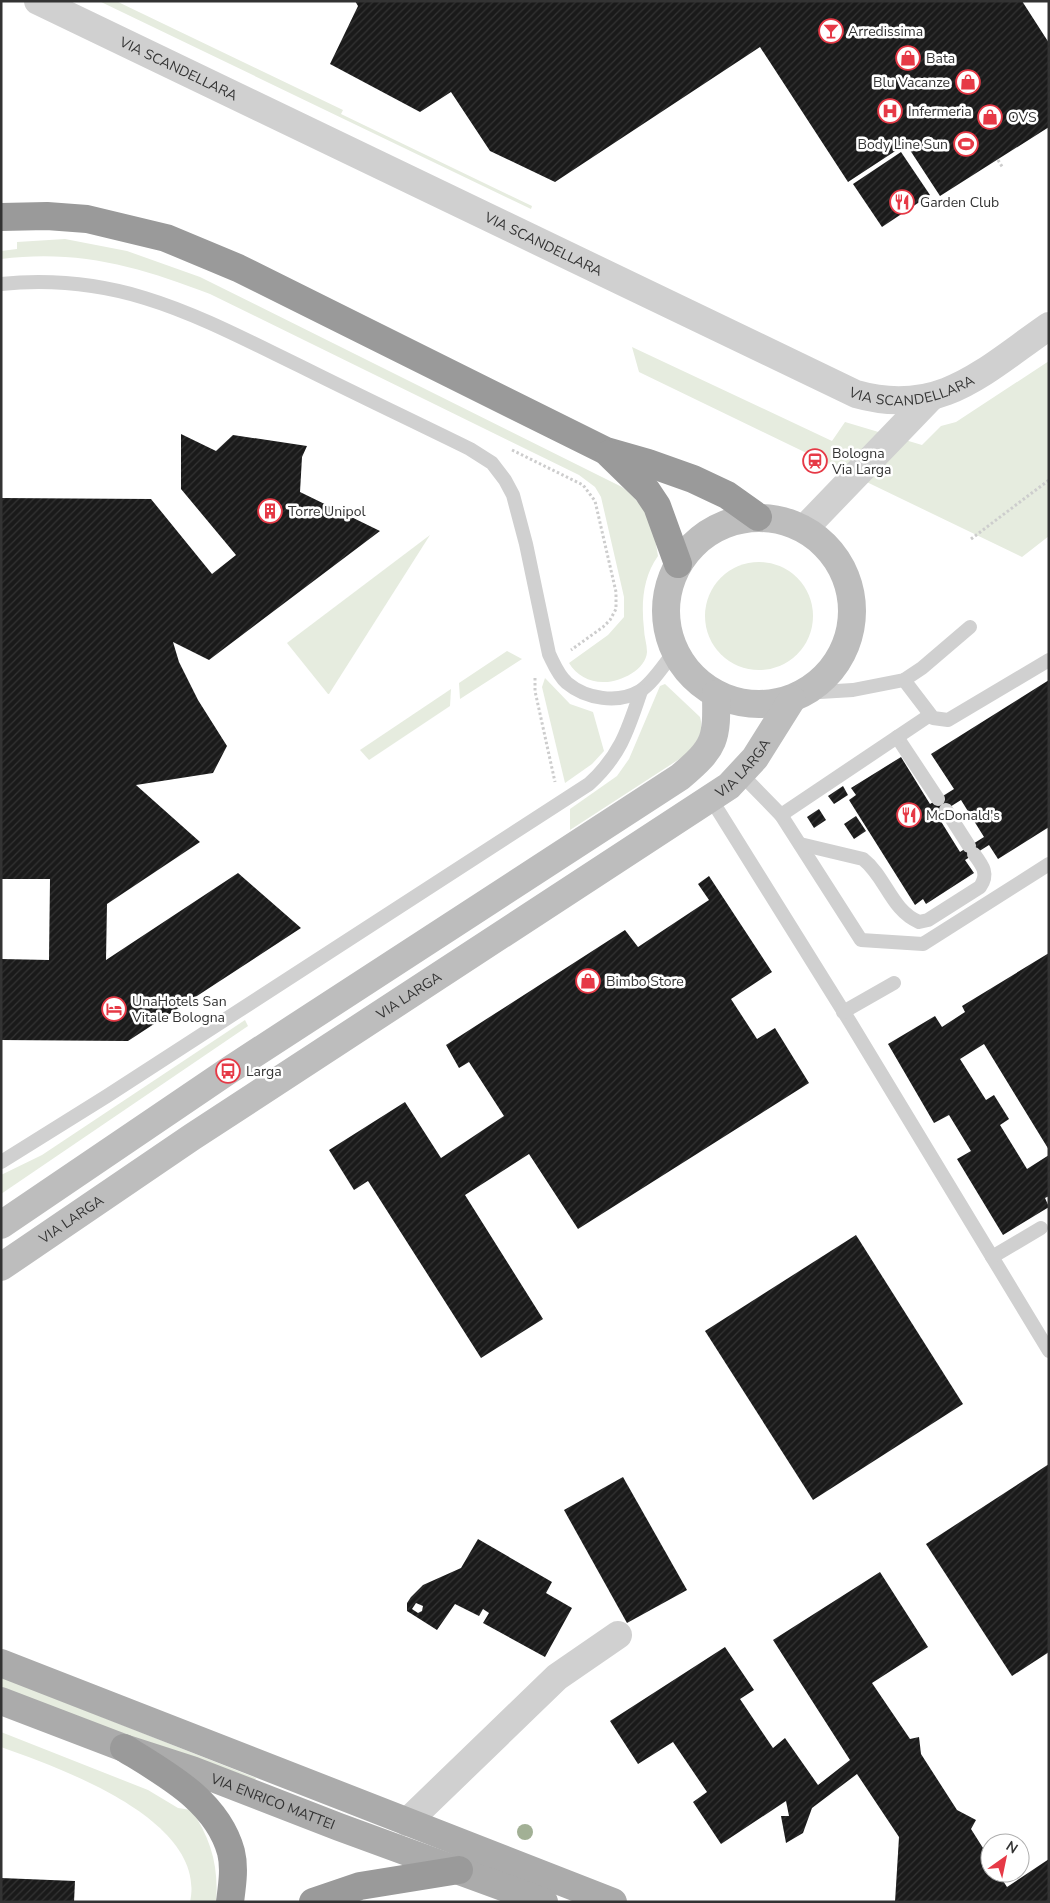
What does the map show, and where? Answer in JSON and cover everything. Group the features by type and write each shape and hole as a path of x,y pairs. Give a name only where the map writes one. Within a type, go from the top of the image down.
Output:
{"highway":[{"path":"1,217 47,216 87,219 166,238 238,268 606,451 648,463 727,495 758,517"},
{"path":"606,451 647,491 657,506 678,564"},
{"path":"124,1748 185,1788 203,1805 220,1827 231,1852 233,1879 230,1902"},
{"path":"313,1902 360,1886 459,1870"}],"main road":[{"path":"758,517 782,520 804,529 821,541 835,556 846,575 852,599 852,624 846,648 835,666 821,682 798,696 773,703 753,704 734,701 716,694 685,668 675,650 668,629 666,607 670,585 678,564 693,545 712,530 734,521 758,517"},
{"path":"1,1225 228,1071 680,777 703,758 712,744 716,726 716,694"},
{"name":"VIA LARGA","path":"1,1267 192,1137 711,799 742,775 798,696"},
{"name":"VIA ENRICO MATTEI","path":"1,1663 613,1902"},
{"name":"VIA ENRICO MATTEI","path":"1,1702 124,1748 192,1770 339,1827 544,1902"}],"street":[{"name":"VIA SCANDELLARA","path":"38,1 834,384 876,399 897,402 930,398 951,391 975,377 1049,326"},
{"path":"804,529 930,398"},
{"path":"407,1822 557,1677 618,1635"}],"lane":[{"path":"1,284 78,283 118,290 158,301 213,324 470,449 492,463 505,480 513,495 526,544 546,645 556,670 566,682 589,694 620,699 641,691"},
{"path":"798,696 853,690 904,680 922,668 970,627"},
{"path":"1,1162 107,1096 589,784 607,768 618,751 641,691 675,650"},
{"path":"904,680 933,718 948,720 1049,660"},
{"path":"781,815 930,715"},
{"path":"800,844 863,859 872,866 895,903 908,918 919,922 928,920 980,887 985,880 984,868 897,737"},
{"path":"742,775 781,815 862,940 923,944 1049,864"},
{"path":"711,799 843,1012 1049,1352"},
{"path":"843,1012 894,982"},
{"path":"992,1257 1041,1228"}],"path":[{"path":"998,160 1003,168"},
{"path":"971,539 1049,480"},
{"path":"566,653 603,628 616,609 616,592 595,501 583,486"},
{"path":"538,671 534,679 535,691 556,786"}],"shaded area":[{"path":"99,1 116,1 343,110 341,114 532,206 531,209"},
{"path":"65,239 127,251 200,277 622,487 637,501 648,517 658,556 649,573 644,591 643,619 647,652 642,664 637,670 624,678 603,682 583,677 569,663 608,635 624,617 624,597 601,497 595,487 579,475 210,294 184,284 133,268 83,259 56,256 1,259 1,251 17,249 17,242"},
{"path":"632,347 832,441 845,422 922,445 941,426 956,422 1049,361 1049,536 1022,557 639,372"},
{"path":"430,535 329,694 328,694 287,643"},
{"path":"759,562 780,566 797,578 809,595 813,616 809,637 797,654 780,666 759,670 738,666 721,654 709,637 705,616 709,595 721,578 738,566"},
{"path":"507,651 522,659 460,699 459,683"},
{"path":"545,678 570,704 593,712 604,751 592,764 565,783 542,687"},
{"path":"665,684 700,717 701,729 698,739 684,756 570,830 570,809 617,776 629,759 660,686"},
{"path":"451,689 450,706 369,760 360,750"},
{"path":"245,1020 248,1026 1,1194 1,1175 42,1155"},
{"path":"1,1677 256,1778 252,1786 1,1687"},
{"path":"1,1732 148,1790 178,1808 191,1810 204,1831 212,1853 217,1889 216,1902 190,1902 189,1873 176,1846 154,1822 124,1802 91,1784 27,1756 1,1747"}],"building":[{"path":"355,1 1022,1 1049,43 1049,127 940,196 906,144 848,182 760,47 555,182 490,151 451,92 420,112 330,64 358,6"},
{"path":"901,152 930,195 882,227 853,184"},
{"path":"181,434 216,451 233,435 307,446 302,457 300,492 380,531 209,660 173,642 179,662 198,700 227,746 213,773 136,785 200,842 107,904 106,960 238,873 301,928 128,1041 1,1040 1,959 49,960 50,879 1,879 1,498 151,499 212,574 236,555 181,489"},
{"path":"1049,680 1049,827 998,859 989,845 965,860 974,873 926,904 923,899 915,905 849,800 856,795 851,788 901,757 930,804 954,789 931,754","holes":["961,800 984,837 960,852 937,815"]},
{"path":"843,786 848,795 834,804 828,796"},
{"path":"819,809 826,820 814,828 807,817"},
{"path":"856,816 866,831 854,839 844,824"},
{"path":"709,876 772,972 731,999 757,1039 775,1028 809,1083 578,1229 529,1154 465,1195 543,1319 481,1358 368,1181 354,1190 329,1150 405,1102 441,1158 504,1116 469,1062 459,1068 446,1045 625,930 638,947 709,900 698,884"},
{"path":"1049,953 1049,1150 984,1044 960,1059 986,1100 994,1095 1009,1119 1000,1125 1027,1169 1049,1155 1049,1196 1045,1198 1049,1207 1003,1235 957,1159 971,1151 949,1115 934,1123 888,1044 935,1016 942,1027 965,1012 962,1006"},
{"path":"856,1235 963,1404 813,1500 705,1331"},
{"path":"1049,1464 1049,1652 1012,1676 926,1544"},
{"path":"623,1477 687,1590 627,1623 564,1510"},
{"path":"478,1539 552,1582 546,1593 572,1608 545,1657 483,1623 489,1613 483,1609 479,1616 455,1604 437,1630 407,1611 407,1603 423,1585 461,1568","holes":["416,1603 423,1606 422,1611 418,1613 412,1609"]},
{"path":"880,1572 928,1647 872,1683 910,1739 919,1737 921,1754 957,1810 976,1820 971,1829 980,1843 980,1883 1004,1883 1007,1887 1013,1883 1030,1883 1030,1872 1049,1859 1049,1902 895,1902 899,1837 857,1774 812,1808 803,1833 786,1843 781,1816 789,1816 786,1801 721,1844 693,1802 707,1792 673,1742 638,1764 610,1721 725,1647 754,1690 740,1699 773,1748 785,1738 818,1785 850,1760 773,1640"},
{"path":"1,1878 75,1881 74,1902 1,1902"}],"place":[{"name":"Arredissima","path":"831,31"},
{"name":"Bata","path":"908,58"},
{"name":"Blu Vacanze","path":"968,82"},
{"name":"Infermeria","path":"890,111"},
{"name":"OVS","path":"990,117"},
{"name":"Body Line Sun","path":"966,144"},
{"name":"Garden Club","path":"902,202"},
{"name":"Bologna Via Larga","path":"815,461"},
{"name":"Torre Unipol","path":"270,511"},
{"name":"McDonald's","path":"909,815"},
{"name":"Bimbo Store","path":"588,981"},
{"name":"UnaHotels San Vitale Bologna","path":"114,1009"},
{"name":"Larga","path":"228,1071"}]}
